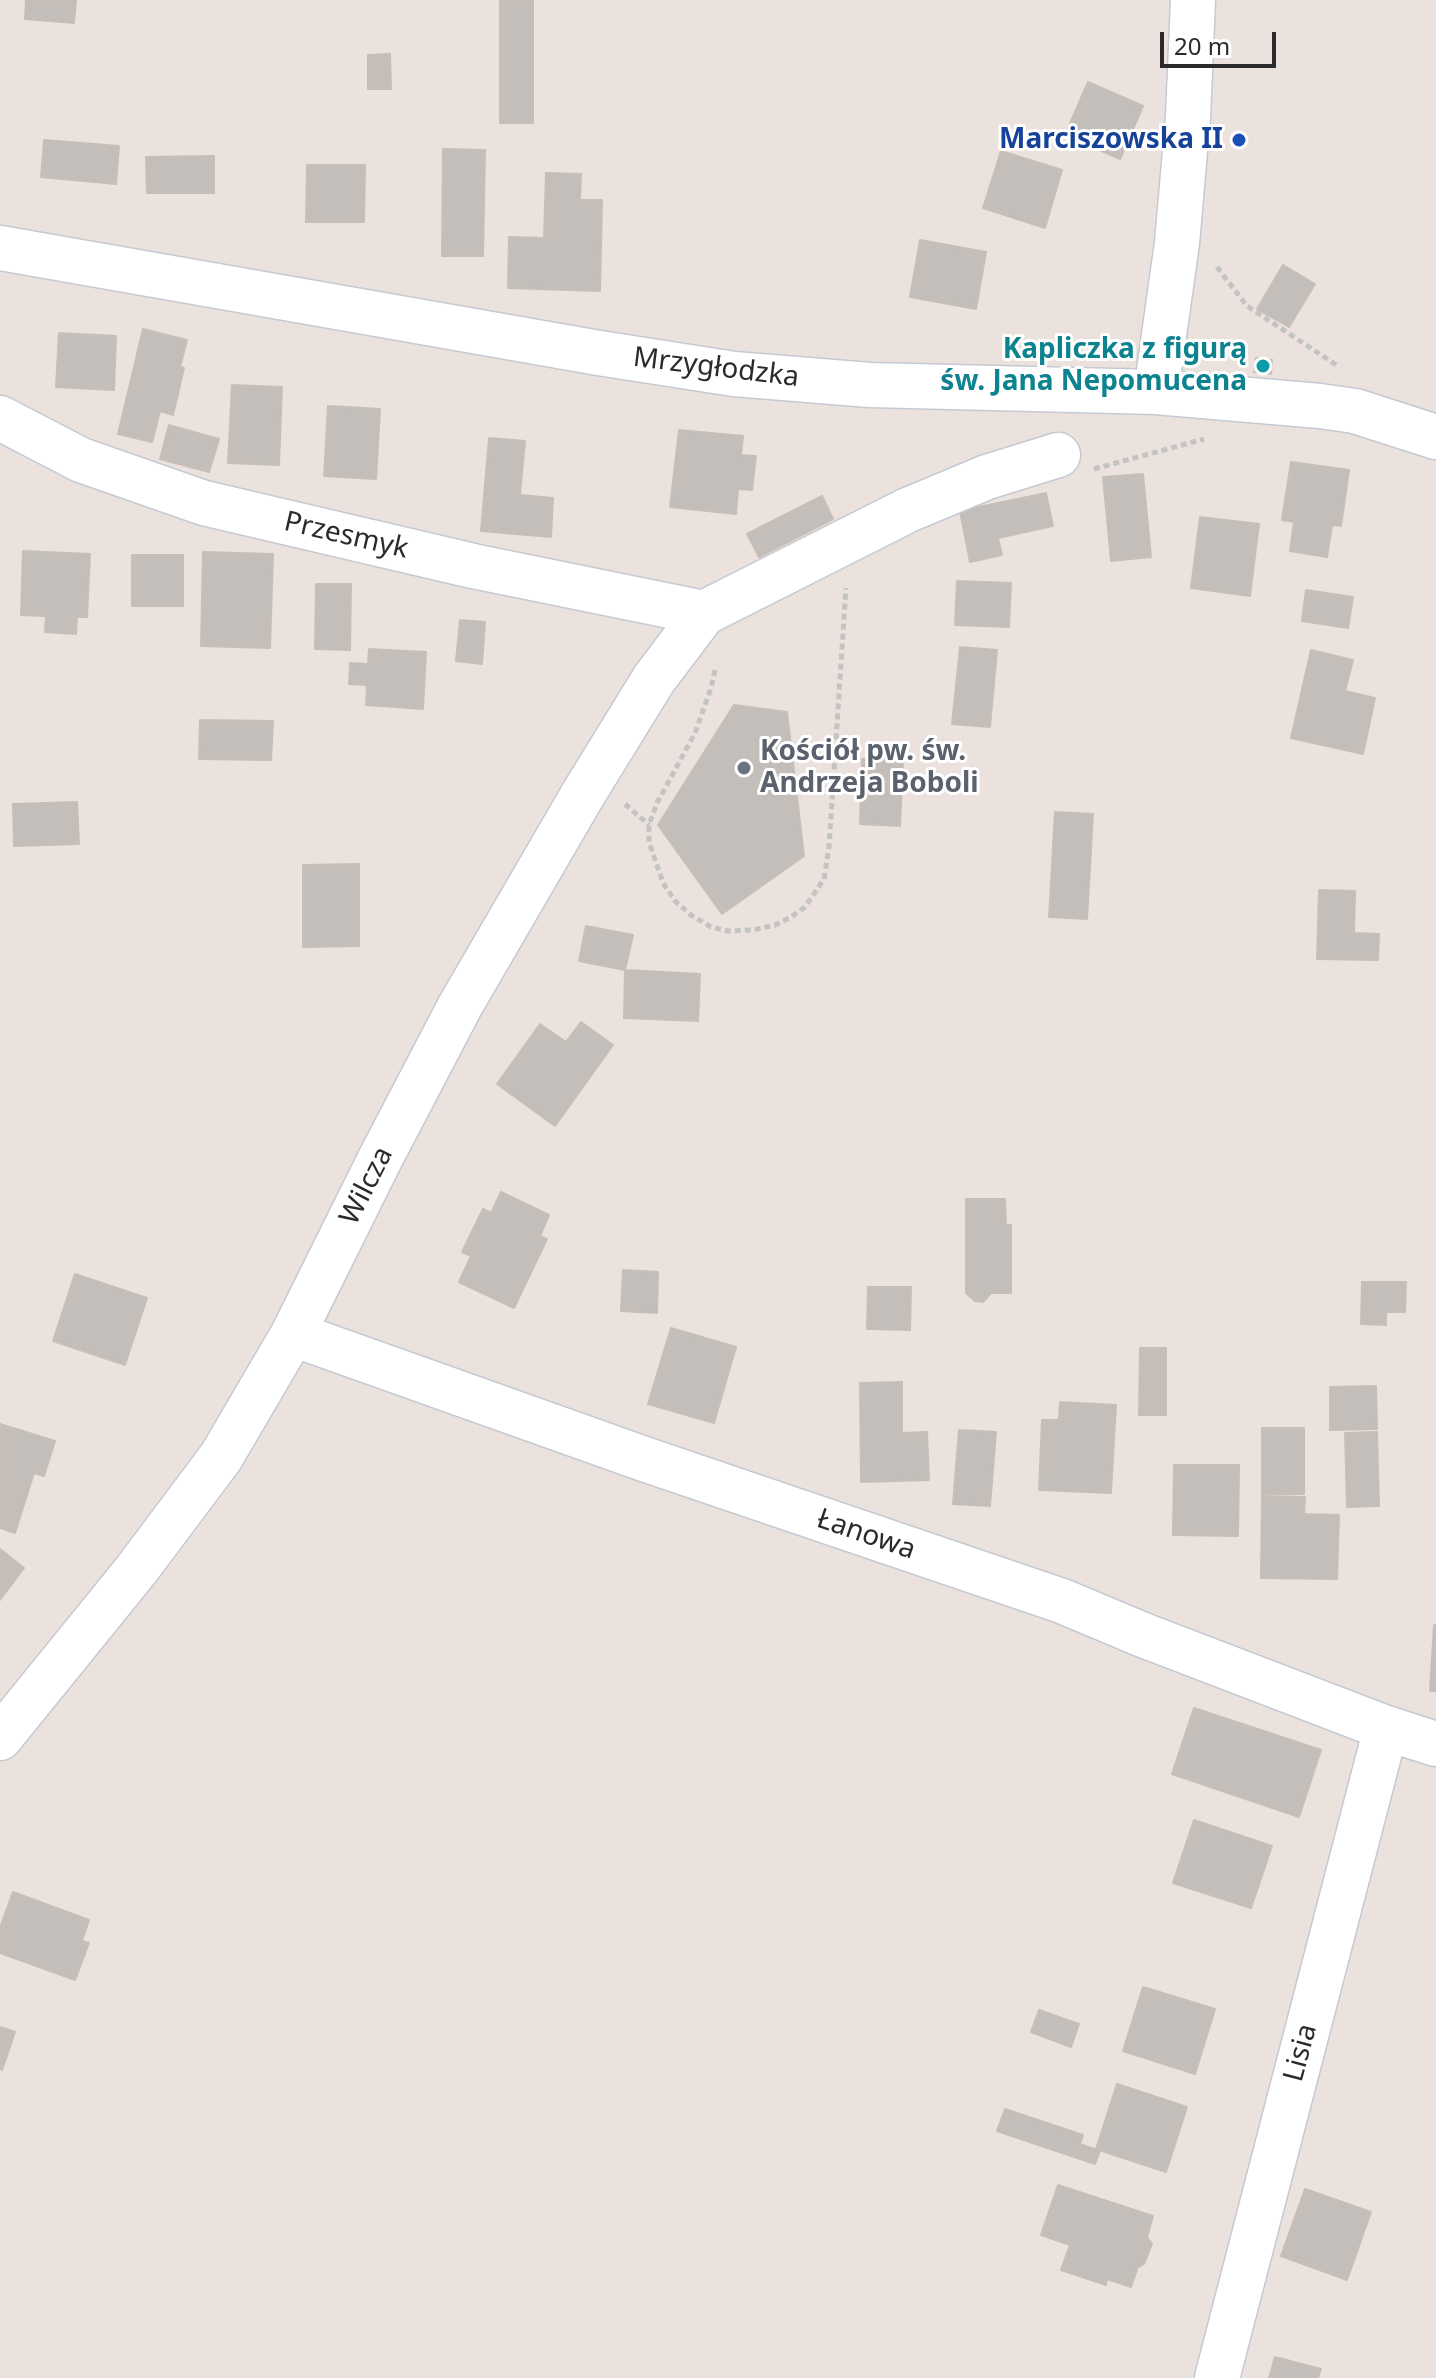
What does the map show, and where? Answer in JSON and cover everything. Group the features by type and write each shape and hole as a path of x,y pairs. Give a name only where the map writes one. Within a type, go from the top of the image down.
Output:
{"street":[{"path":"1156,392 1177,243 1188,117 1193,0"},
{"name":"Mrzygłodzka","path":"0,248 734,374 870,385 1156,392 1320,406 1389,420 1436,437"},
{"name":"Przesmyk","path":"0,418 81,460 204,503 473,566 704,613"},
{"path":"704,613 908,510 987,477 1058,455"},
{"name":"Wilcza","path":"0,1738 137,1569 221,1457 293,1334 460,1006 654,679 704,613"},
{"name":"Łanowa","path":"293,1334 644,1459 1062,1601 1386,1728 1436,1744"},
{"name":"Lisia","path":"1217,2378 1386,1728"}],"path":[{"path":"1212,257 1247,306 1349,372"},
{"path":"715,667 699,722 657,803 649,825 649,842 663,883 675,901 691,915 711,927 728,931 753,930 775,925 805,907 824,879 829,847 846,576"}],"building":[{"path":"26,0 76,0 74,23 25,19"},
{"path":"500,0 533,0 533,123 500,123"},
{"path":"390,54 391,89 368,89 368,55"},
{"path":"1088,82 1143,106 1120,159 1065,135"},
{"path":"44,140 119,146 116,184 41,177"},
{"path":"443,149 485,150 483,256 442,256"},
{"path":"1001,151 1062,170 1045,228 983,208"},
{"path":"214,156 214,193 147,193 146,157"},
{"path":"307,165 365,165 364,222 306,222"},
{"path":"546,173 581,174 580,200 602,200 600,291 508,288 509,237 544,238"},
{"path":"920,240 986,252 976,309 910,297"},
{"path":"1283,265 1315,284 1289,327 1257,309"},
{"path":"143,329 187,340 173,415 160,411 152,442 118,434"},
{"path":"59,333 116,336 114,390 56,387"},
{"name":"Kapliczka z figurą św. Jana Nepomucena","path":"1256,358 1272,360 1271,374 1254,372"},
{"path":"232,385 282,387 279,465 228,463"},
{"path":"328,406 380,409 376,479 324,476"},
{"path":"169,425 219,439 209,472 160,459"},
{"path":"679,430 743,436 741,455 756,456 752,490 738,489 736,514 670,507"},
{"path":"489,438 525,441 520,495 553,498 551,537 481,531"},
{"path":"1291,462 1349,470 1341,526 1332,525 1327,557 1290,551 1294,522 1282,520"},
{"path":"1143,474 1151,557 1111,561 1103,477"},
{"path":"1046,493 1053,526 998,538 1002,555 970,562 960,511"},
{"path":"822,496 833,519 759,557 747,534"},
{"path":"1200,517 1259,524 1250,596 1191,588"},
{"path":"23,551 90,554 87,617 77,617 76,634 45,632 46,616 21,615"},
{"path":"203,552 273,554 270,648 201,646"},
{"path":"132,555 183,555 183,606 132,606"},
{"path":"957,581 1011,583 1009,627 955,625"},
{"path":"316,584 351,584 350,650 315,649"},
{"path":"1306,590 1353,597 1348,628 1302,621"},
{"path":"460,620 485,622 482,664 456,661"},
{"path":"960,647 997,650 990,727 952,724"},
{"path":"369,649 426,652 423,709 366,705 367,685 349,684 350,663 368,664"},
{"path":"1311,650 1353,660 1345,691 1375,698 1363,754 1291,738"},
{"name":"Kościół pw. św. Andrzeja Boboli","path":"734,705 787,712 804,856 722,914 658,825"},
{"path":"200,720 273,721 271,760 199,759"},
{"path":"862,759 903,761 900,826 860,824"},
{"path":"77,802 79,844 14,846 13,804"},
{"path":"1055,812 1093,814 1087,919 1049,917"},
{"path":"359,864 359,946 303,947 303,865"},
{"path":"1319,890 1355,891 1354,933 1379,934 1378,960 1317,959"},
{"path":"586,926 633,935 625,970 579,961"},
{"path":"625,970 700,974 698,1021 624,1018"},
{"path":"581,1022 613,1045 555,1126 497,1084 540,1024 566,1042"},
{"path":"501,1192 549,1215 540,1236 547,1239 514,1308 459,1282 471,1256 462,1252 483,1209 491,1213"},
{"path":"966,1199 1005,1199 1006,1225 1011,1225 1011,1293 991,1293 983,1302 975,1301 966,1293"},
{"path":"623,1270 658,1272 657,1313 621,1311"},
{"path":"75,1274 147,1298 125,1365 53,1341"},
{"path":"1362,1282 1406,1282 1405,1312 1386,1312 1386,1325 1361,1324"},
{"path":"868,1287 911,1287 910,1330 867,1329"},
{"path":"671,1328 736,1347 714,1423 648,1404"},
{"path":"1140,1348 1166,1348 1166,1415 1139,1415"},
{"path":"902,1382 902,1433 927,1432 929,1480 861,1482 860,1383"},
{"path":"1376,1386 1377,1429 1330,1430 1330,1387"},
{"path":"1060,1402 1116,1405 1111,1493 1039,1490 1042,1420 1059,1420"},
{"path":"0,1424 55,1441 44,1476 34,1473 15,1533 0,1528"},
{"path":"1262,1428 1304,1428 1304,1494 1262,1494"},
{"path":"959,1430 996,1432 990,1506 953,1504"},
{"path":"1377,1432 1379,1506 1347,1507 1345,1433"},
{"path":"1174,1465 1239,1465 1238,1536 1173,1535"},
{"path":"1262,1496 1305,1497 1304,1514 1339,1515 1337,1579 1261,1578"},
{"path":"0,1549 24,1568 0,1600"},
{"path":"1434,1625 1436,1691 1430,1691"},
{"path":"1194,1708 1321,1750 1299,1817 1172,1774"},
{"path":"1194,1820 1272,1846 1251,1908 1173,1883"},
{"path":"13,1892 89,1920 82,1941 89,1943 75,1980 0,1953 0,1928"},
{"path":"1143,1987 1215,2009 1195,2074 1123,2051"},
{"path":"1039,2010 1079,2024 1071,2047 1031,2032"},
{"path":"0,2027 15,2032 2,2070 0,2069"},
{"path":"1117,2084 1187,2107 1166,2172 1096,2149"},
{"path":"1005,2109 1083,2135 1080,2144 1100,2151 1095,2164 997,2131"},
{"path":"1058,2185 1153,2216 1147,2237 1152,2244 1144,2264 1138,2267 1131,2287 1107,2279 1106,2285 1061,2270 1070,2245 1041,2235"},
{"path":"1305,2189 1371,2212 1347,2280 1281,2256"},
{"path":"1275,2357 1321,2369 1318,2378 1269,2378"}],"place":[{"name":"Marciszowska II","path":"1239,140"},
{"name":"Kapliczka z figurą św. Jana Nepomucena","path":"1263,366"},
{"name":"Kościół pw. św. Andrzeja Boboli","path":"744,768"}]}
